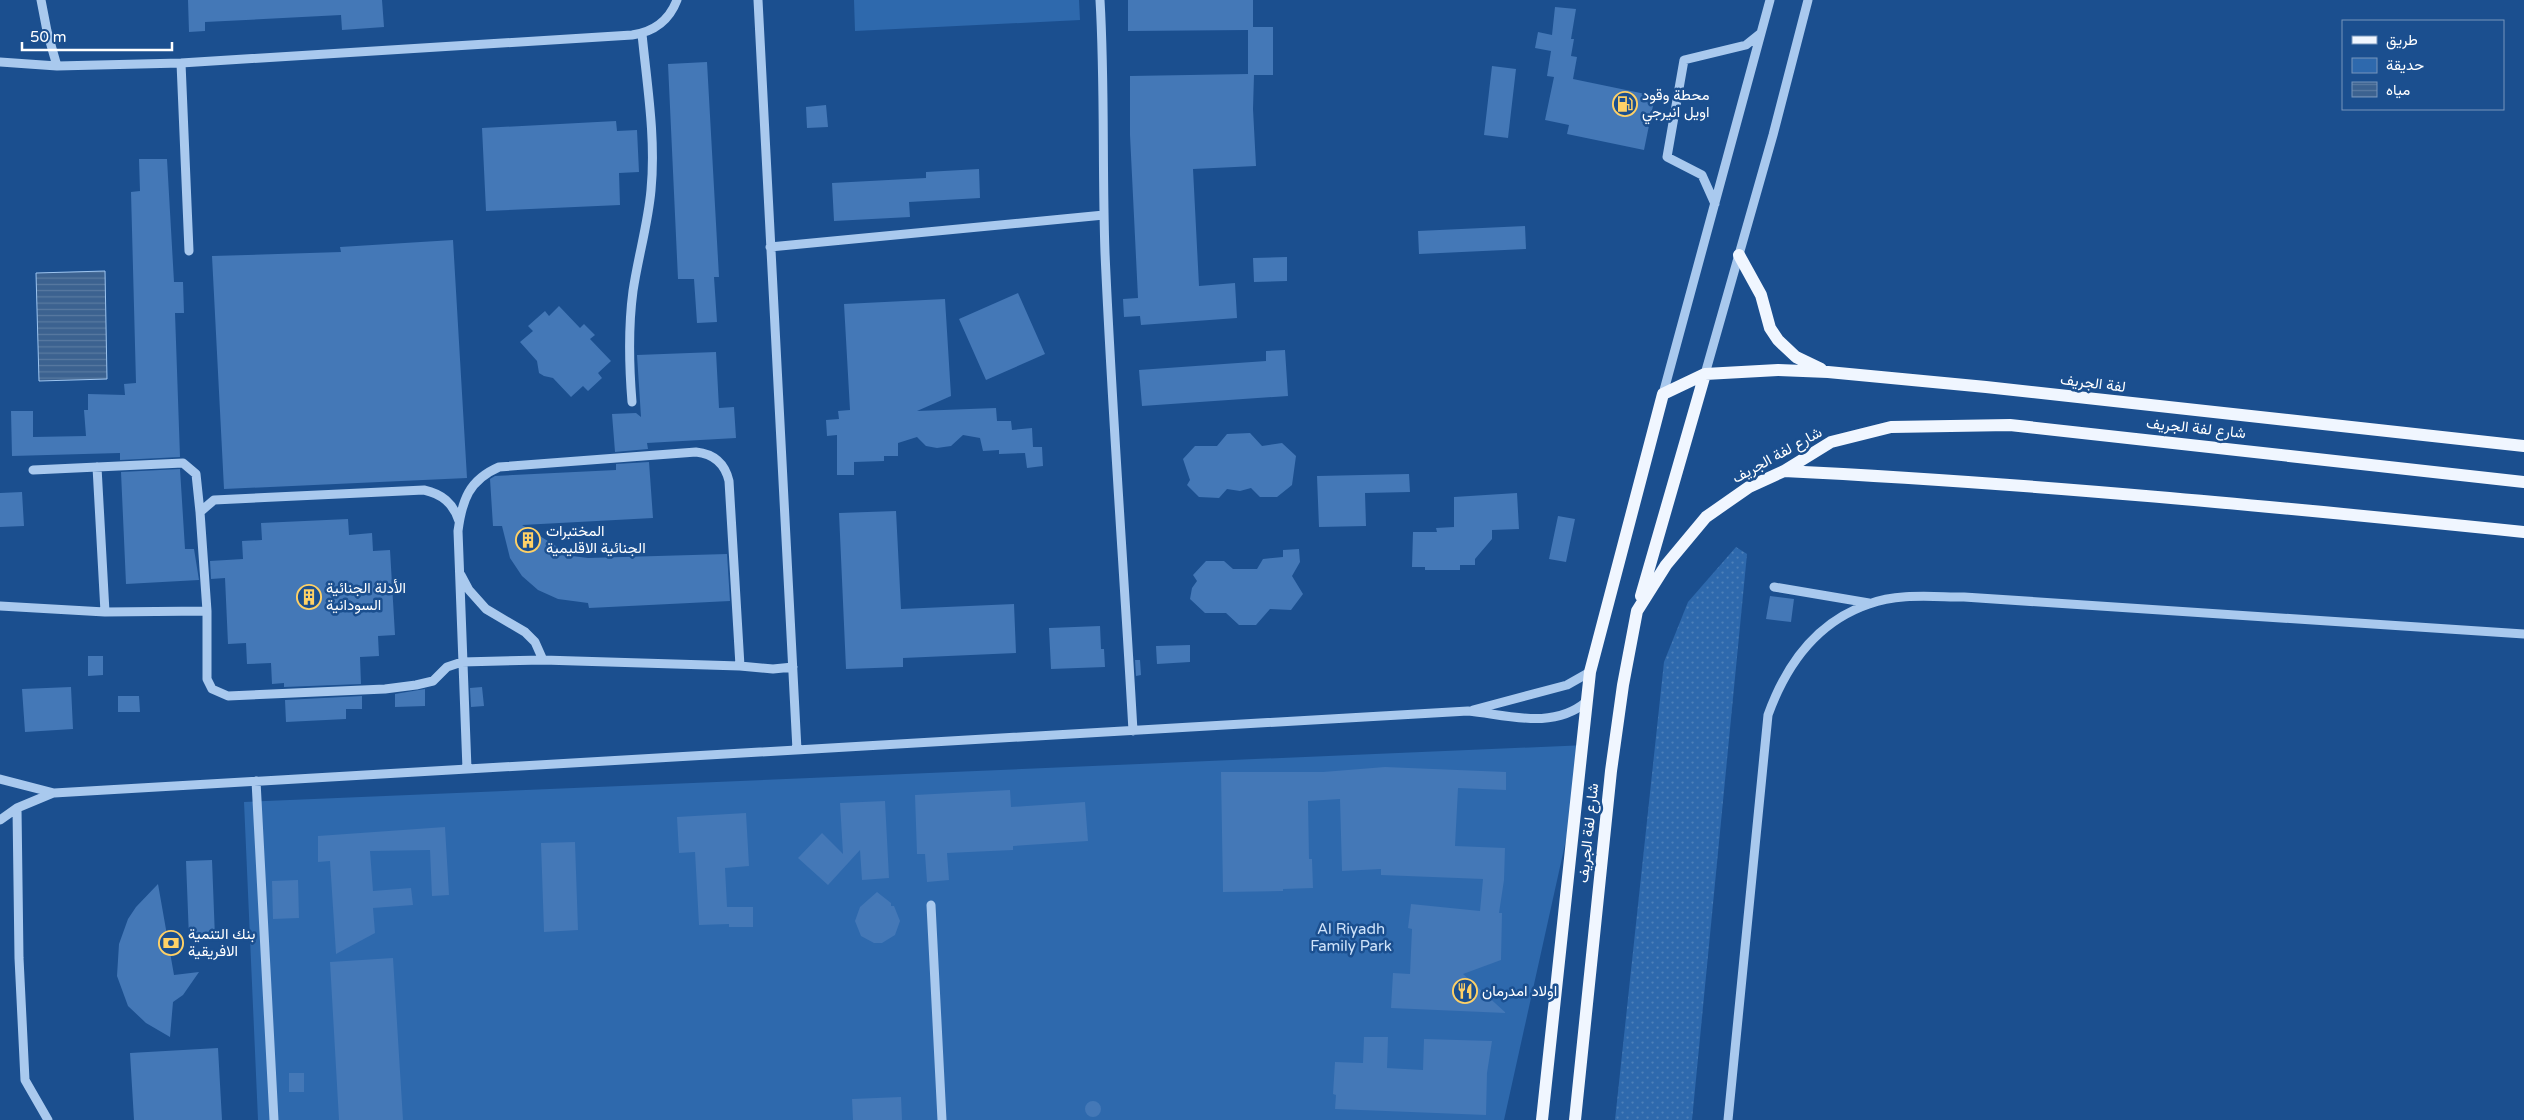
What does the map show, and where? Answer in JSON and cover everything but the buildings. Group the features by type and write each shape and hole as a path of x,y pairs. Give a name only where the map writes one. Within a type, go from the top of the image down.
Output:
{"main road":[{"path":"1739,255 1761,295 1770,328 1778,340 1796,357 1828,372"},
{"name":"لفة الجريف","path":"1663,394 1705,374 1778,370 1828,372 1986,387 2524,446"},
{"path":"1637,611 1705,374"},
{"name":"شارع لفة الجريف","path":"1542,1120 1590,672 1663,394"},
{"name":"شارع لفة الجريف","path":"1575,1120 1610,771 1637,611 1666,565 1706,517 1749,487 1784,471 1832,442 1891,427 2010,426 2524,482"},
{"path":"1784,471 1945,479 2076,489 2524,532"}],"street":[{"path":"41,0 48,38 57,66"},
{"path":"0,62 57,66 181,63 642,34 660,25 668,17 677,0"},
{"path":"758,0 797,750"},
{"path":"1100,0 1104,215 1111,400 1118,466 1133,731"},
{"path":"1663,394 1770,0"},
{"path":"1705,374 1808,0"},
{"path":"632,402 629,365 630,319 636,268 647,217 652,164 642,34"},
{"path":"1715,204 1702,175 1667,157 1684,60 1746,45 1761,34"},
{"path":"181,63 189,251"},
{"path":"770,247 1104,215"},
{"path":"467,769 459,570 459,521 468,494 476,480 498,467 696,452 714,457 722,464 729,482 740,666"},
{"path":"33,470 183,463 189,465 198,480 198,502 207,611 207,679 212,689 222,695 385,689 408,686 433,680 447,667 462,662 543,660 740,666 773,669 793,667"},
{"path":"97,467 106,612"},
{"path":"200,512 214,500 424,490 447,500 459,521"},
{"path":"459,570 475,598 486,609 525,632 535,642 543,660"},
{"path":"1774,587 1869,603"},
{"path":"1728,1120 1768,715 1778,688 1805,645 1825,627 1869,603 1896,598 1972,597 2524,634"},
{"path":"0,606 106,612 207,611"},
{"path":"1468,712 1567,685 1590,672"},
{"path":"0,780 54,793 1468,712 1543,720 1559,718 1578,710 1586,702"},
{"path":"256,781 274,1120"},
{"path":"0,820 16,808 54,793"},
{"path":"16,808 19,958 25,1080 48,1120"},
{"path":"931,905 942,1120"}],"green space":[{"path":"854,0 1079,0 1080,20 855,31"},
{"path":"1736,547 1747,554 1692,1120 1615,1120 1664,662 1688,602"},
{"name":"Al Riyadh Family Park","path":"1587,745 1504,1120 258,1120 244,802"}],"water":[{"path":"105,271 107,379 39,381 36,273"}],"place":[{"name":"محطة وقود اويل انيرجي","path":"1625,104"},
{"name":"المختبرات الجنائية الاقليمية","path":"528,540"},
{"name":"الأدلة الجنائية السودانية","path":"309,597"},
{"name":"بنك التنمية الافريقية","path":"171,943"},
{"name":"اولاد امدرمان","path":"1465,991"}]}
